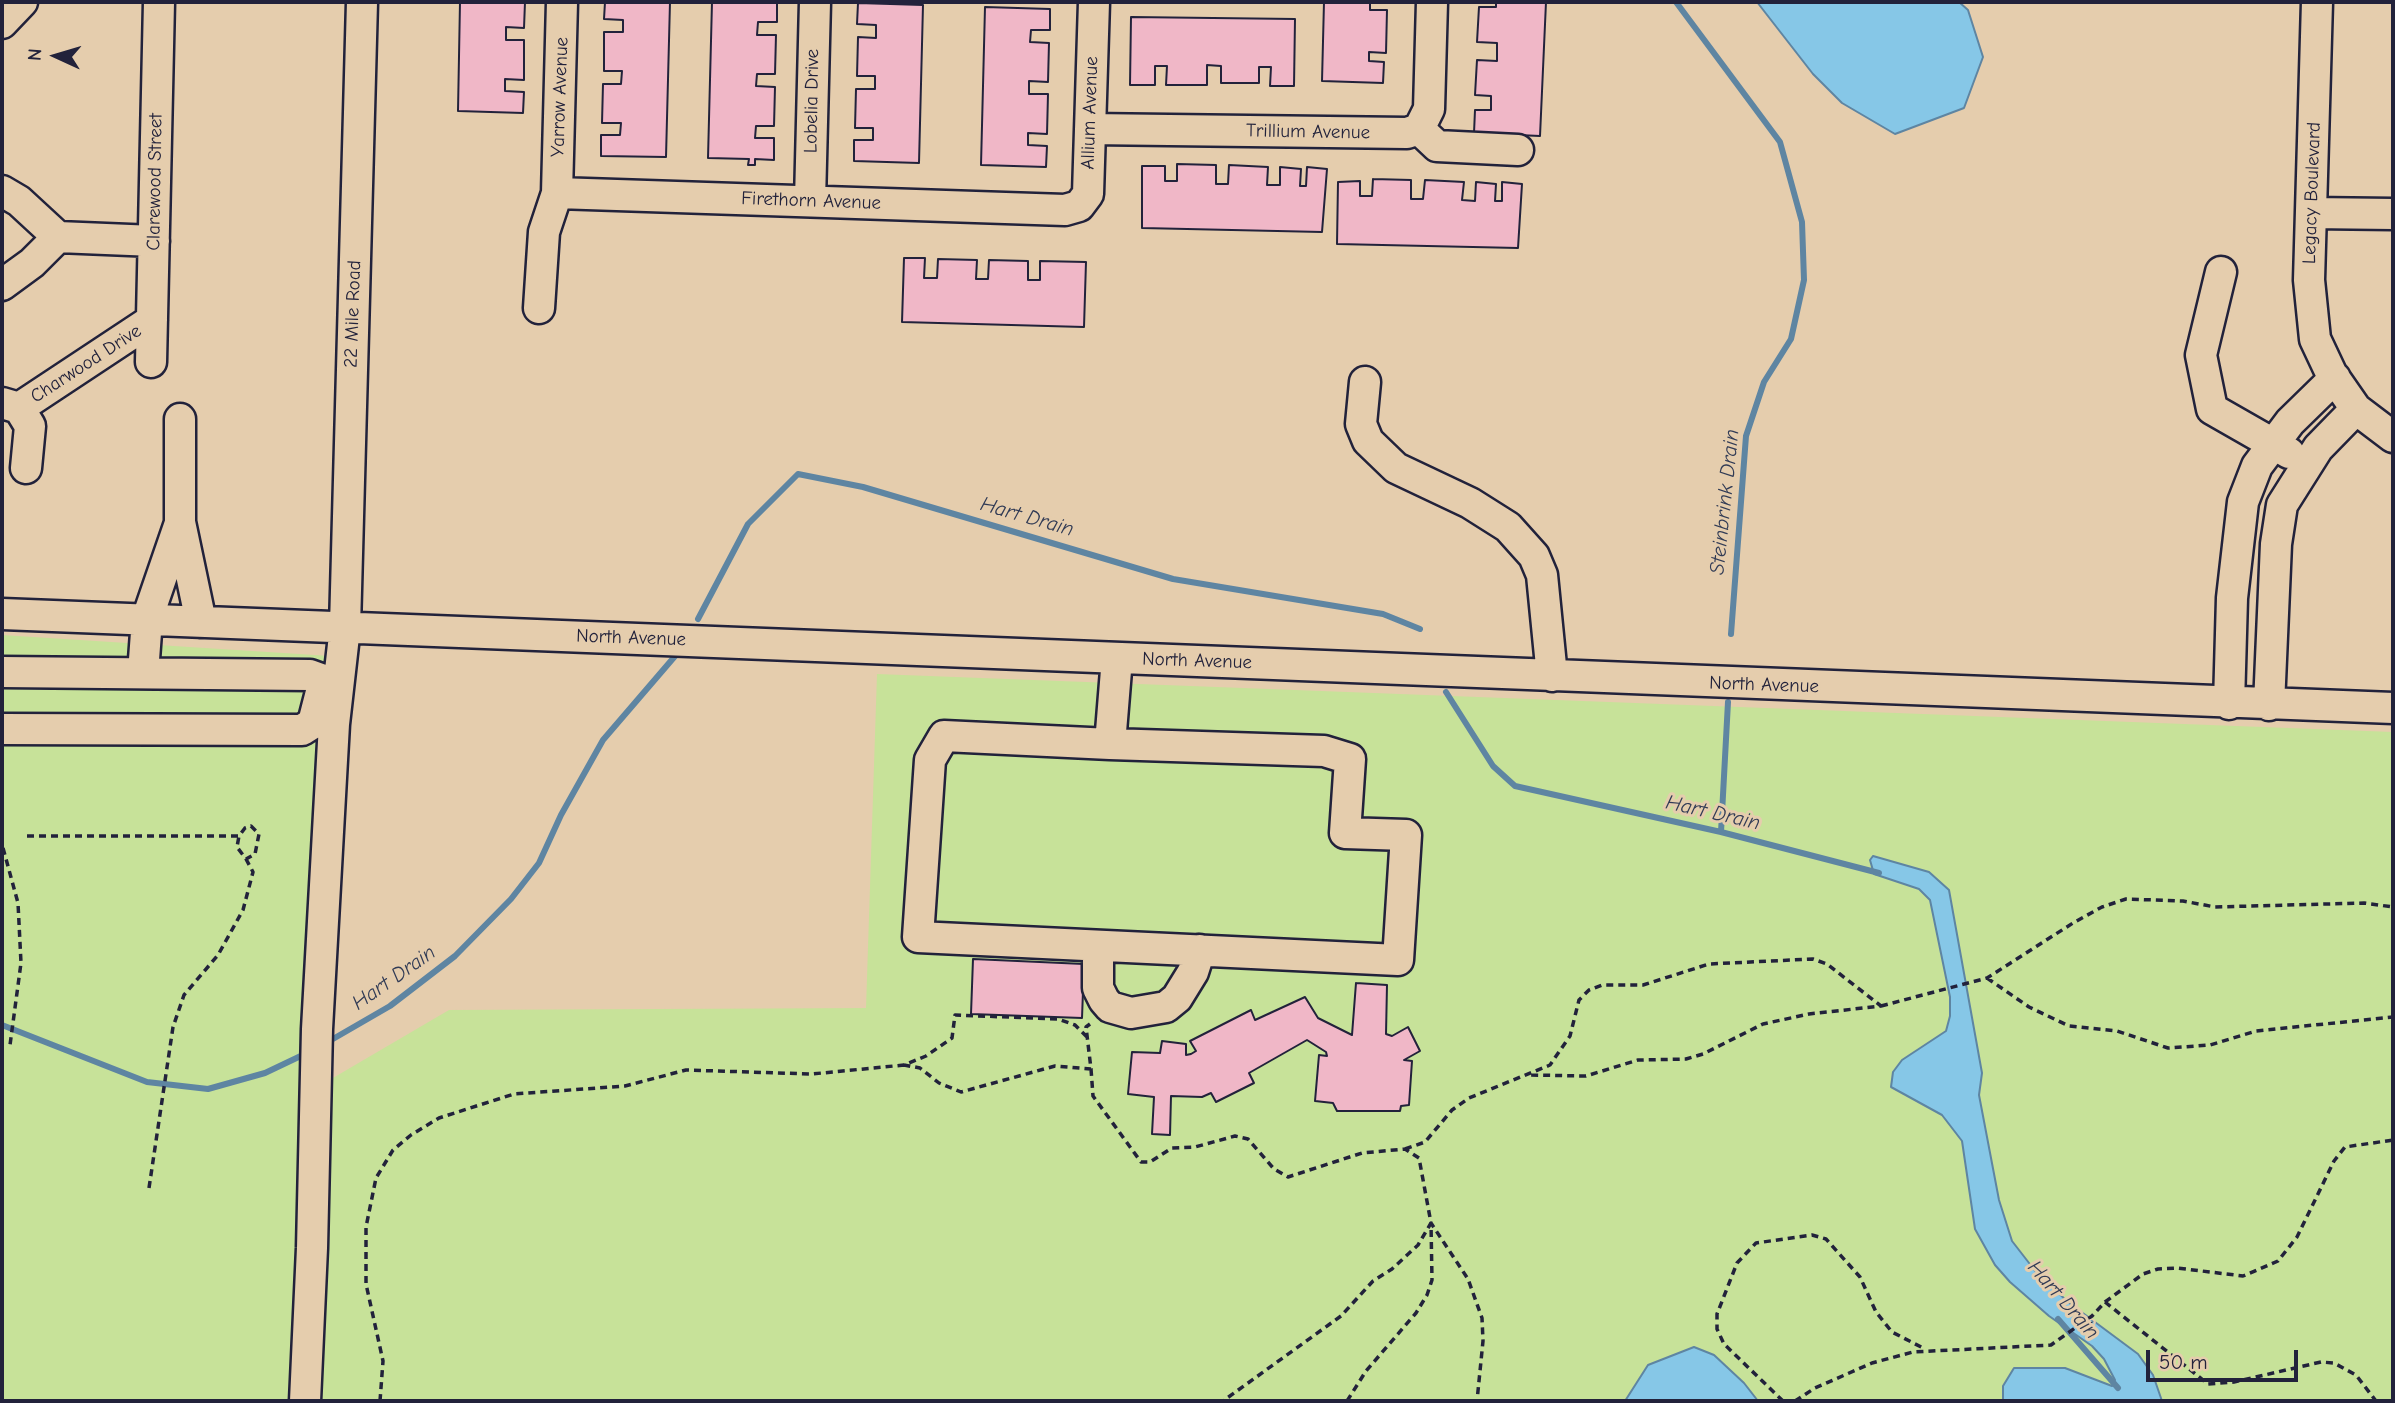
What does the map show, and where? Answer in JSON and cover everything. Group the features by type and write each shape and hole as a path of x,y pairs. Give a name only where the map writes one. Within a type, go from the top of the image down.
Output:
{"street":[{"path":"2,23 22,2"},
{"name":"Clarewood Street","path":"151,362 159,2"},
{"name":"22 Mile Road","path":"304,1401 312,1248 315,1063 334,724 345,627 362,2"},
{"name":"Yarrow Avenue","path":"539,308 544,232 557,192 562,2"},
{"name":"Lobelia Drive","path":"810,201 815,2"},
{"name":"Allium Avenue","path":"1065,210 1079,206 1088,194 1094,2"},
{"path":"1432,2 1429,109 1419,129 1437,146 1518,150"},
{"name":"Legacy Boulevard","path":"2317,2 2309,280 2315,339 2334,378 2356,409 2393,437"},
{"name":"Trillium Avenue","path":"1090,129 1407,133 1419,129"},
{"path":"2,191 19,201 58,237 154,241"},
{"name":"Firethorn Avenue","path":"557,192 1065,210"},
{"path":"2311,214 2393,214"},
{"path":"2,285 32,264 58,237"},
{"path":"2221,272 2201,355 2212,409 2308,463"},
{"name":"Charwood Drive","path":"26,468 30,426 11,405 152,320"},
{"path":"2229,704 2236,550 2243,502 2258,466 2273,444 2290,422 2334,378"},
{"path":"1365,382 1361,424 1368,441 1396,468 1470,503 1508,527 1534,556 1542,575 1552,676"},
{"path":"2269,705 2276,553 2285,500 2308,463 2356,409"},
{"path":"180,419 180,522 201,622"},
{"path":"2249,488 2285,500"},
{"path":"143,673 147,619 180,522"},
{"path":"2236,550 2276,553"},
{"name":"North Avenue","path":"2,614 2229,704 2393,708"},
{"path":"1110,744 1117,658"},
{"path":"2,672 310,675 321,678 322,688 313,723 302,730 2,729"},
{"path":"944,736 1110,744 1324,751 1350,758 1345,833 1406,835 1398,960 918,937 930,760 944,736"},
{"path":"1098,946 1098,988 1104,1000 1120,1011 1131,1013 1166,1007 1187,985 1200,950"}],"path":[{"path":"149,1188 173,1027 184,995 218,955 243,910 253,872 237,847 239,836 245,828 251,826 259,834 255,854 246,859"},
{"path":"27,836 239,836"},
{"path":"3,848 18,903 21,963 10,1045"},
{"path":"1530,1075 1586,1076 1638,1060 1686,1059 1703,1054 1763,1024 1809,1014 1881,1006 1987,978 2102,906 2126,899 2183,901 2216,908 2364,903 2393,907"},
{"path":"1098,988 1094,1021 1086,1027 1093,1097 1140,1162 1150,1162 1172,1148 1195,1147 1235,1136 1248,1139 1281,1174 1295,1177 1357,1154 1405,1149 1425,1142 1452,1110 1469,1098 1489,1088 1543,1070 1558,1056 1570,1036 1576,1006 1589,990 1602,985 1654,983 1709,964 1820,960 1881,1006"},
{"path":"1987,978 2029,1007 2069,1026 2117,1031 2168,1048 2210,1045 2256,1031 2393,1017"},
{"path":"904,1065 926,1056 952,1038 955,1015 1058,1019 1075,1025 1087,1038"},
{"path":"380,1401 383,1361 366,1284 366,1227 376,1178 393,1150 439,1118 514,1094 625,1086 686,1070 812,1074 904,1065 920,1068 939,1083 961,1092 1055,1066 1091,1069"},
{"path":"1795,1401 1815,1388 1872,1363 1927,1350 2051,1345 2143,1274 2158,1269 2243,1276 2277,1261 2297,1237 2334,1161 2345,1147 2393,1140"},
{"path":"1348,1401 1366,1371 1416,1312 1427,1295 1432,1280 1432,1223 1419,1158 1405,1149"},
{"path":"1223,1401 1345,1313 1373,1281 1411,1252 1432,1223"},
{"path":"1432,1223 1468,1279 1482,1318 1483,1352 1476,1401"},
{"path":"1783,1401 1724,1345 1717,1329 1717,1314 1737,1263 1756,1243 1812,1235 1826,1239 1860,1277 1877,1312 1892,1332 1927,1350"},
{"path":"2105,1302 2214,1386 2321,1362 2334,1363 2356,1375 2376,1401"}],"green space":[{"path":"2,635 330,656 309,1092 449,1010 866,1008 877,674 2393,732 2393,1401 2,1401"}],"water":[{"path":"1757,2 1959,2 1968,10 1983,57 1964,108 1895,134 1842,103 1813,74"},
{"path":"1873,856 1929,872 1949,890 1982,1073 1979,1095 1999,1200 2012,1241 2036,1272 2068,1302 2138,1354 2153,1375 2162,1401 2003,1401 2003,1386 2014,1368 2065,1368 2112,1386 2115,1380 2104,1359 2092,1346 2049,1316 1995,1265 1975,1229 1962,1141 1942,1115 1891,1087 1893,1072 1902,1060 1946,1031 1950,1016 1950,997 1930,900 1919,889 1874,874 1870,860"},
{"path":"1694,1347 1714,1355 1744,1383 1758,1401 1625,1401 1648,1365"}],"building":[{"path":"460,2 525,2 524,28 506,27 506,40 524,40 524,80 505,79 505,91 524,92 523,113 458,111"},
{"path":"605,2 670,2 666,157 601,156 601,135 620,135 621,123 602,123 603,84 621,84 622,71 604,71 604,32 623,32 623,20 604,19"},
{"path":"712,2 777,2 777,22 758,22 757,35 776,35 775,74 757,74 756,86 775,87 774,126 756,126 755,138 774,138 774,160 755,159 755,165 748,165 749,159 708,158"},
{"path":"1324,2 1370,2 1370,10 1387,10 1386,53 1369,52 1369,61 1384,62 1383,83 1322,81"},
{"path":"1496,2 1546,2 1540,136 1474,133 1475,110 1491,110 1491,96 1475,95 1477,60 1497,61 1497,43 1477,42 1479,7 1496,7"},
{"path":"858,3 923,5 919,163 854,161 854,140 873,140 873,128 855,128 856,89 875,89 875,76 857,76 858,37 876,38 876,25 857,24"},
{"path":"985,7 1050,9 1050,30 1031,30 1030,42 1049,43 1048,82 1029,81 1029,94 1048,94 1047,134 1028,133 1028,145 1047,146 1046,167 981,165"},
{"path":"1131,17 1295,19 1294,86 1270,86 1271,67 1259,67 1259,83 1221,83 1221,66 1207,65 1207,85 1166,85 1167,66 1155,66 1155,85 1130,85"},
{"path":"1177,164 1216,165 1216,184 1228,184 1229,165 1268,167 1267,185 1280,185 1280,167 1301,169 1300,186 1306,186 1307,167 1327,169 1322,232 1142,228 1142,166 1165,166 1165,181 1177,181"},
{"path":"1373,179 1411,180 1411,199 1423,199 1425,180 1464,182 1462,200 1475,201 1476,182 1496,184 1495,201 1502,201 1502,182 1522,184 1518,248 1337,244 1338,182 1360,181 1360,196 1372,196"},
{"path":"904,258 925,258 924,278 937,278 938,259 977,260 976,279 988,279 989,260 1028,261 1028,280 1040,280 1040,261 1086,262 1084,327 902,322"},
{"path":"973,959 1084,964 1082,1018 971,1014"},
{"path":"1356,983 1387,985 1386,1034 1392,1036 1408,1027 1420,1051 1404,1060 1412,1061 1409,1105 1401,1106 1400,1111 1337,1111 1333,1103 1315,1101 1319,1055 1327,1056 1326,1052 1307,1040 1249,1073 1254,1083 1216,1102 1211,1093 1202,1097 1171,1096 1170,1135 1152,1134 1154,1097 1128,1094 1132,1052 1160,1053 1162,1041 1186,1044 1186,1055 1191,1054 1196,1051 1190,1041 1251,1010 1255,1020 1305,997 1318,1018 1352,1035"}],"waterway":[{"name":"Steinbrink Drain","path":"1676,2 1780,142 1802,222 1804,280 1791,339 1764,382 1746,436 1731,634"},
{"name":"Hart Drain","path":"698,619 748,524 798,474 863,487 1173,579 1383,614 1420,629"},
{"name":"Hart Drain","path":"326,1043 390,1006 455,956 511,899 539,863 561,815 603,740 676,655"},
{"name":"Hart Drain","path":"1446,692 1493,766 1515,786 1721,832 1879,873"},
{"name":"Steinbrink Drain","path":"1721,832 1728,702"},
{"name":"Hart Drain","path":"2,1025 147,1082 208,1089 265,1073 307,1053"},
{"name":"Hart Drain","path":"2058,1319 2118,1388"}]}
